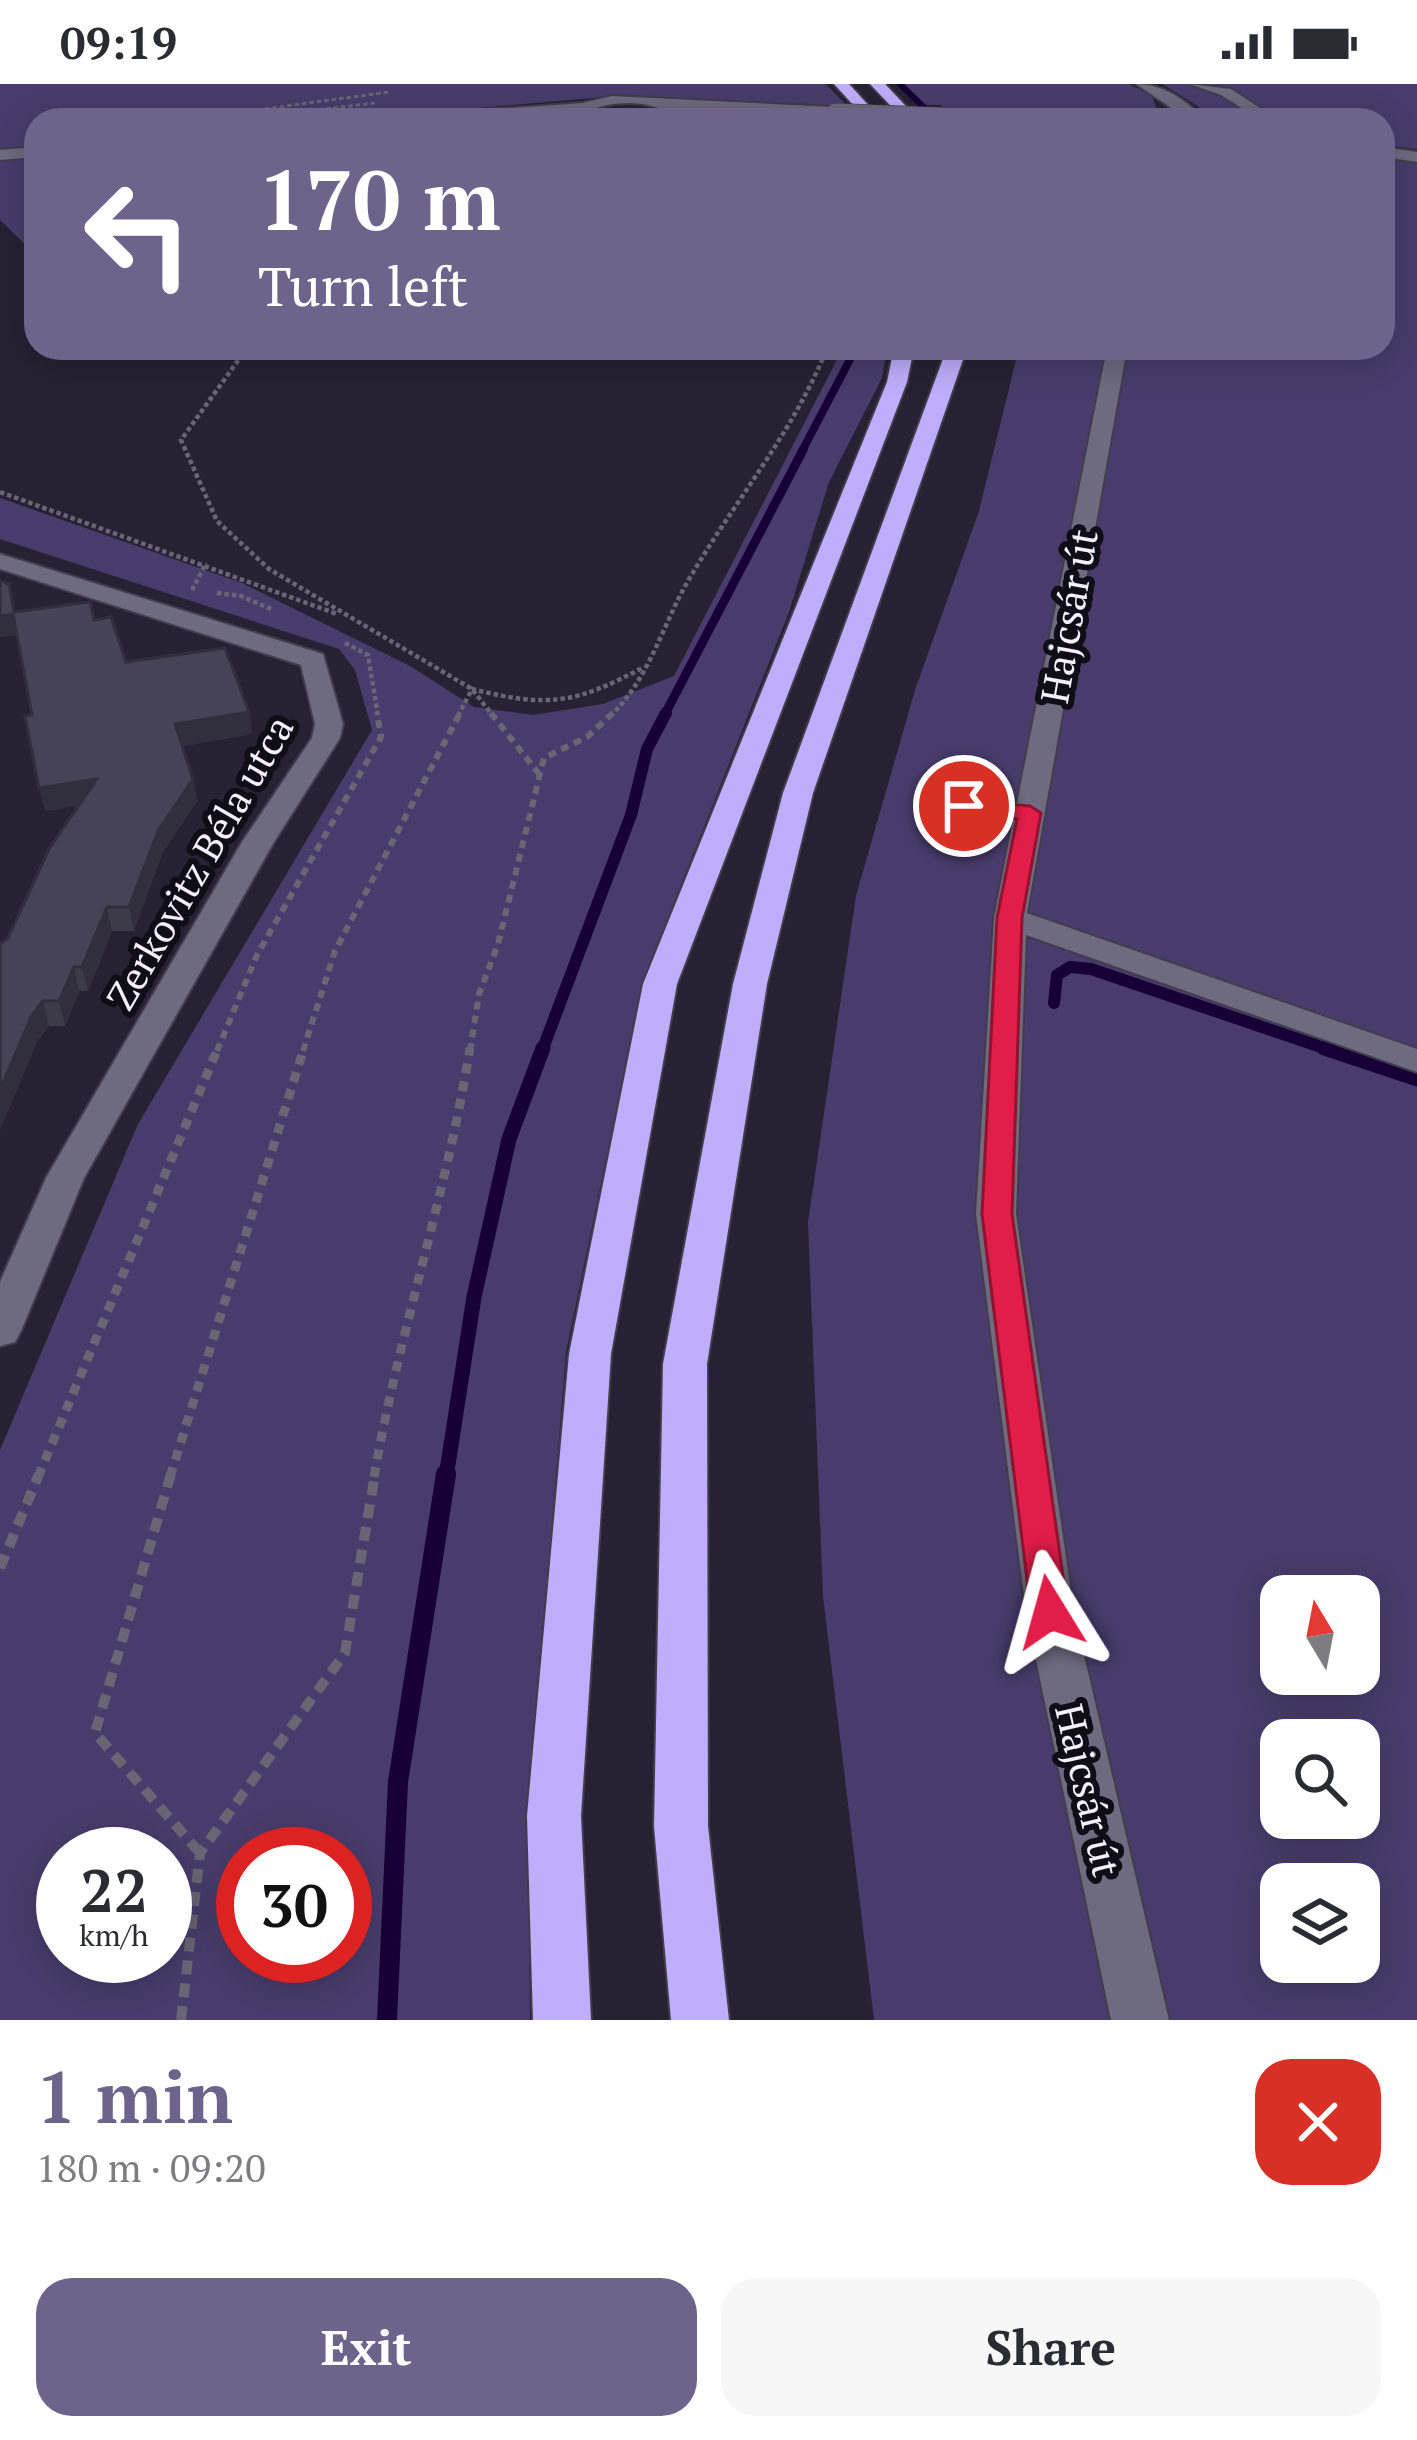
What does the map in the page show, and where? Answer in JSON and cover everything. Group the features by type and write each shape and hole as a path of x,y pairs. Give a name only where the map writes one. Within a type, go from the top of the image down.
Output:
{"highway":[{"path":"841,84 864,108"},
{"path":"877,84 900,108"},
{"path":"562,2020 554,1816 590,1354 660,983 897,382 902,360"},
{"path":"700,2020 681,1826 685,1364 751,984 798,793 953,360"}],"street":[{"path":"1143,84 1182,108"},
{"path":"1197,84 1226,92 1251,108"},
{"path":"1166,95 1172,108"},
{"path":"602,108 627,100 654,108"},
{"name":"Hajcsár út","path":"1115,360 1010,918 997,1214 1050,1612 1140,2020"},
{"name":"Zerkovitz Béla utca","path":"0,561 313,660 329,724 318,752 258,842 65,1178 0,1331"},
{"path":"964,806 1030,813"},
{"path":"1010,918 1417,1061"}],"path":[{"path":"273,108 392,92"},
{"path":"238,360 181,440 218,521 269,569 472,689 528,703 595,692 645,666"},
{"path":"181,2020 200,1853 345,1653 386,1408 458,1126 478,994 498,944 544,758 587,737 628,699 686,585 806,403 822,360"},
{"path":"0,493 206,563 362,623"},
{"path":"206,563 192,591 242,596 284,615"},
{"path":"0,1568 257,955 381,737 368,655 326,633"},
{"path":"472,689 539,774"},
{"path":"200,1853 95,1733 219,1309 335,951 472,689"}],"shaded area":[{"path":"0,84 826,84 849,108 625,95 480,108 24,108 24,149 0,151"},
{"path":"902,84 1129,84 1152,96 1156,108 940,108 942,105 924,105"},
{"path":"1162,84 1417,84 1417,149 1395,146 1395,108 1201,108"},
{"path":"24,156 24,243 0,220 0,159"},
{"path":"1395,160 1417,163 1417,2020 874,2020 823,1596 808,1222 856,896 915,690 979,511 1016,360 1395,360"},
{"path":"837,360 885,360 882,378 829,482 789,612 643,981 566,1352 528,1825 530,2020 0,2020 0,1450 138,1124 372,730 355,670 339,649 0,539 0,498 242,583 410,666 474,707 533,715 603,704 674,676"}],"building":[{"path":"0,581 9,584 14,612 90,602 94,620 111,617 126,662 225,648 249,712 175,724 193,779 158,831 129,907 107,907 82,967 74,967 59,1001 43,1001 32,1015 0,1090 0,944 8,938 49,849 97,779 39,788 25,716 32,715 13,614 0,616"}],"waterway":[{"path":"900,84 925,108"},
{"path":"801,453 850,360"},
{"path":"664,716 803,450"},
{"path":"542,1051 631,815 647,749 666,713"},
{"path":"1054,1003 1057,975 1070,967 1091,969 1333,1051"},
{"path":"446,1477 474,1297 509,1139 543,1048"},
{"path":"1324,1048 1333,1051"},
{"path":"1333,1051 1417,1079"},
{"path":"387,2020 398,1782 446,1474"}],"route":[{"path":"964,806 1030,813 1010,918 997,1214 1050,1612"}]}
